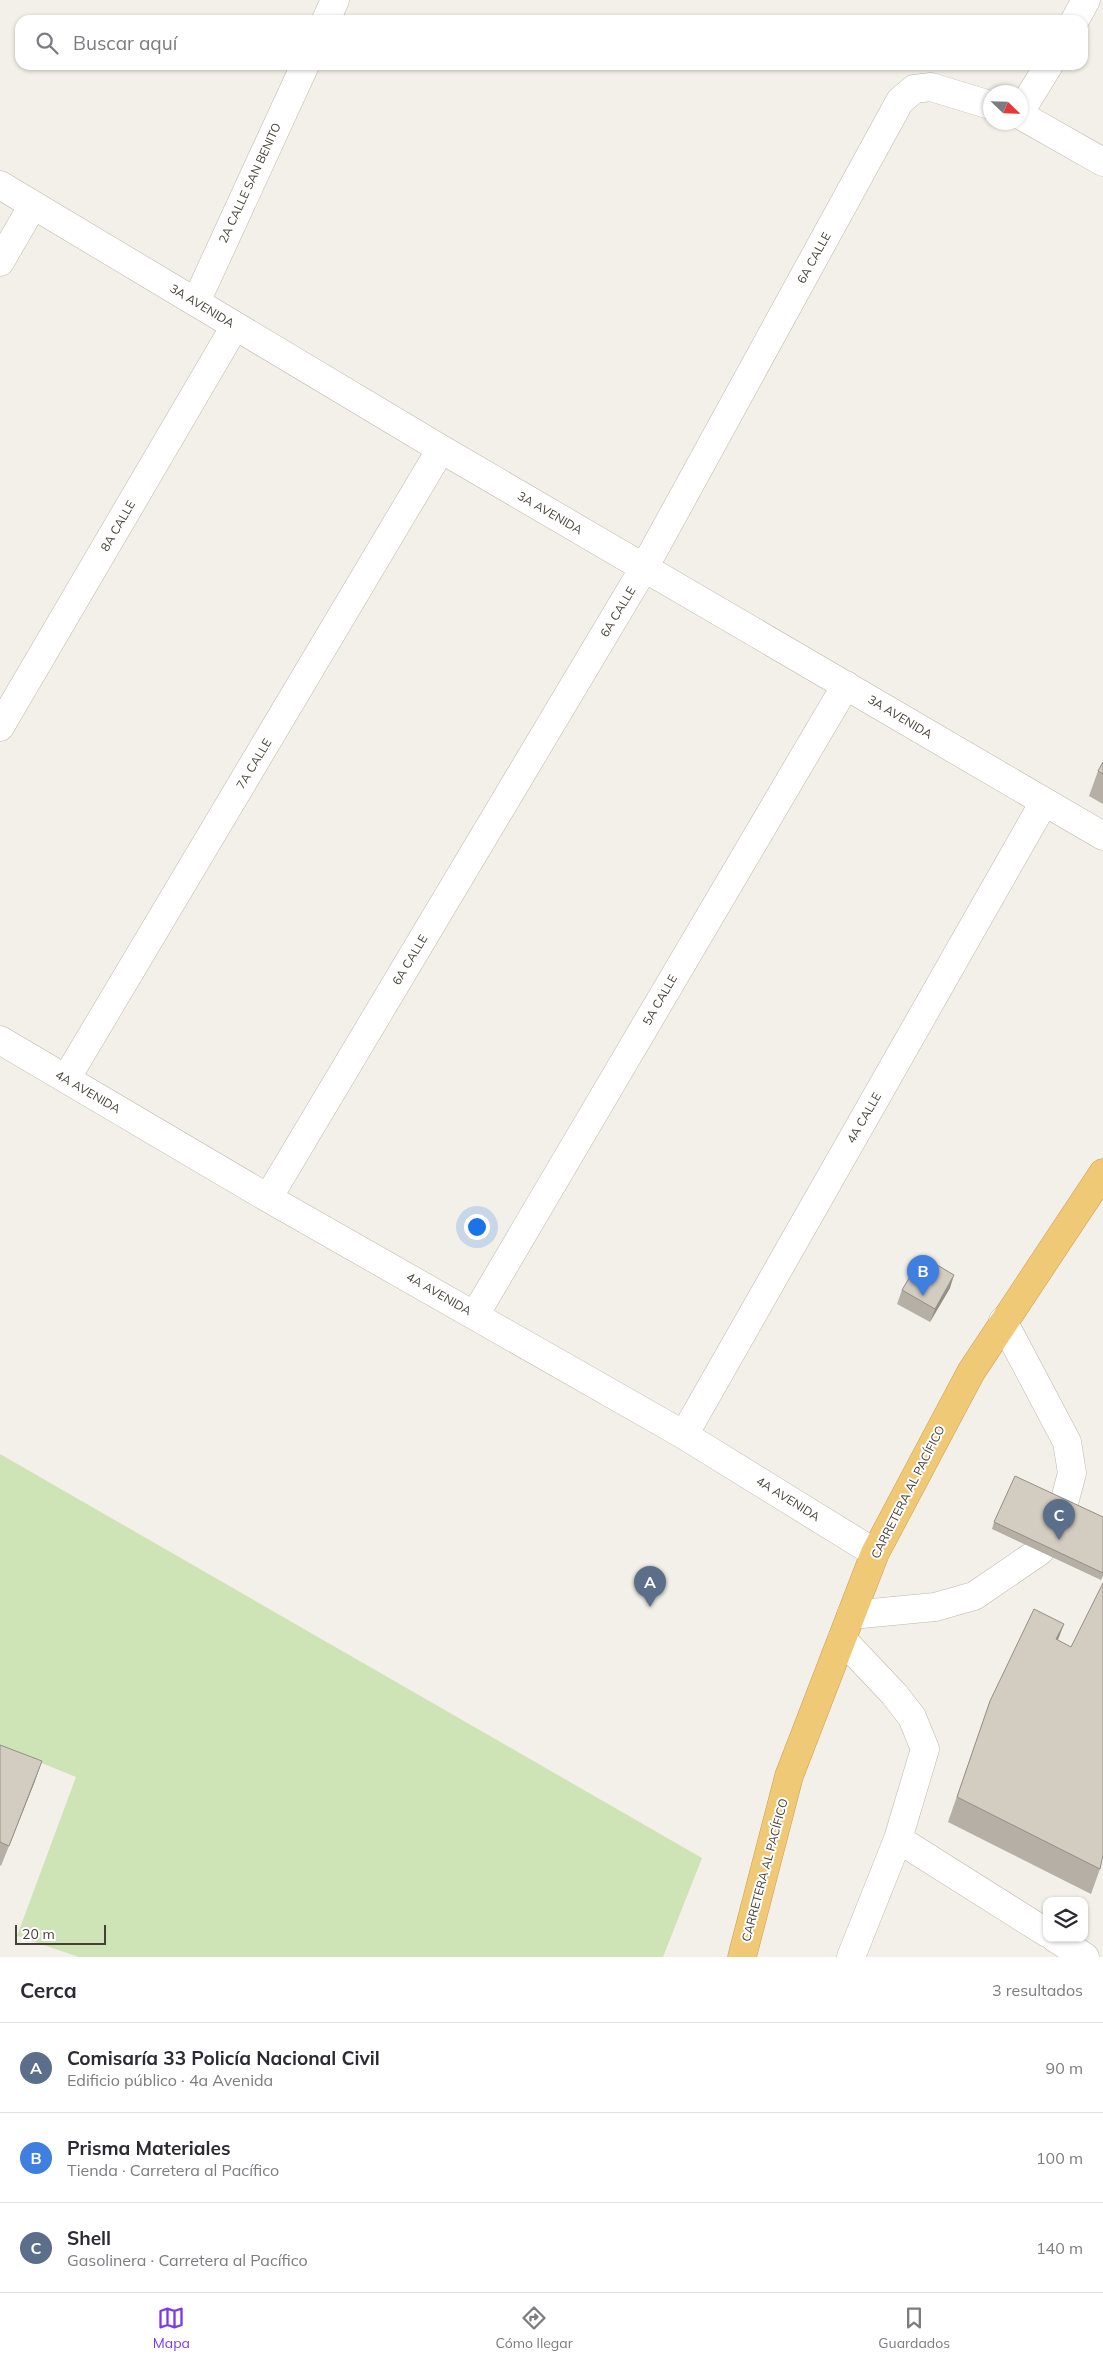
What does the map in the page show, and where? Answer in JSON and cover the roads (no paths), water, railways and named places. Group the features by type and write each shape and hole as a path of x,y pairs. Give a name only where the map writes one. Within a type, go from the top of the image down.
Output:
{"highway":[{"name":"CARRETERA AL PACÍFICO","path":"742,1957 789,1776 874,1553 971,1372 1103,1174"}],"street":[{"path":"328,15 335,0"},
{"path":"1078,15 1086,0"},
{"name":"2A CALLE SAN BENITO","path":"196,302 303,70"},
{"path":"1028,100 1046,70"},
{"name":"6A CALLE","path":"268,1198 644,568 900,101 914,89 931,87 983,103"},
{"path":"1028,118 1103,162"},
{"name":"3A AVENIDA","path":"0,185 441,449 846,684 1103,836"},
{"path":"0,262 34,205"},
{"name":"8A CALLE","path":"0,727 235,326"},
{"name":"7A CALLE","path":"66,1079 441,449"},
{"name":"5A CALLE","path":"475,1315 846,684"},
{"name":"4A CALLE","path":"684,1435 1044,802"},
{"name":"4A AVENIDA","path":"0,1040 268,1198 684,1435 874,1553"},
{"path":"1004,1321 1067,1442 1072,1473 1063,1507"},
{"path":"851,1957 898,1839 925,1749 912,1717 847,1627 974,1596 1040,1551"},
{"path":"898,1839 1043,1930"},
{"path":"1061,1942 1085,1957"}],"place":[{"name":"Prisma Materiales","path":"923,1296"},
{"name":"Shell","path":"1059,1540"},
{"name":"Comisaría 33 Policía Nacional Civil","path":"650,1607"}]}
